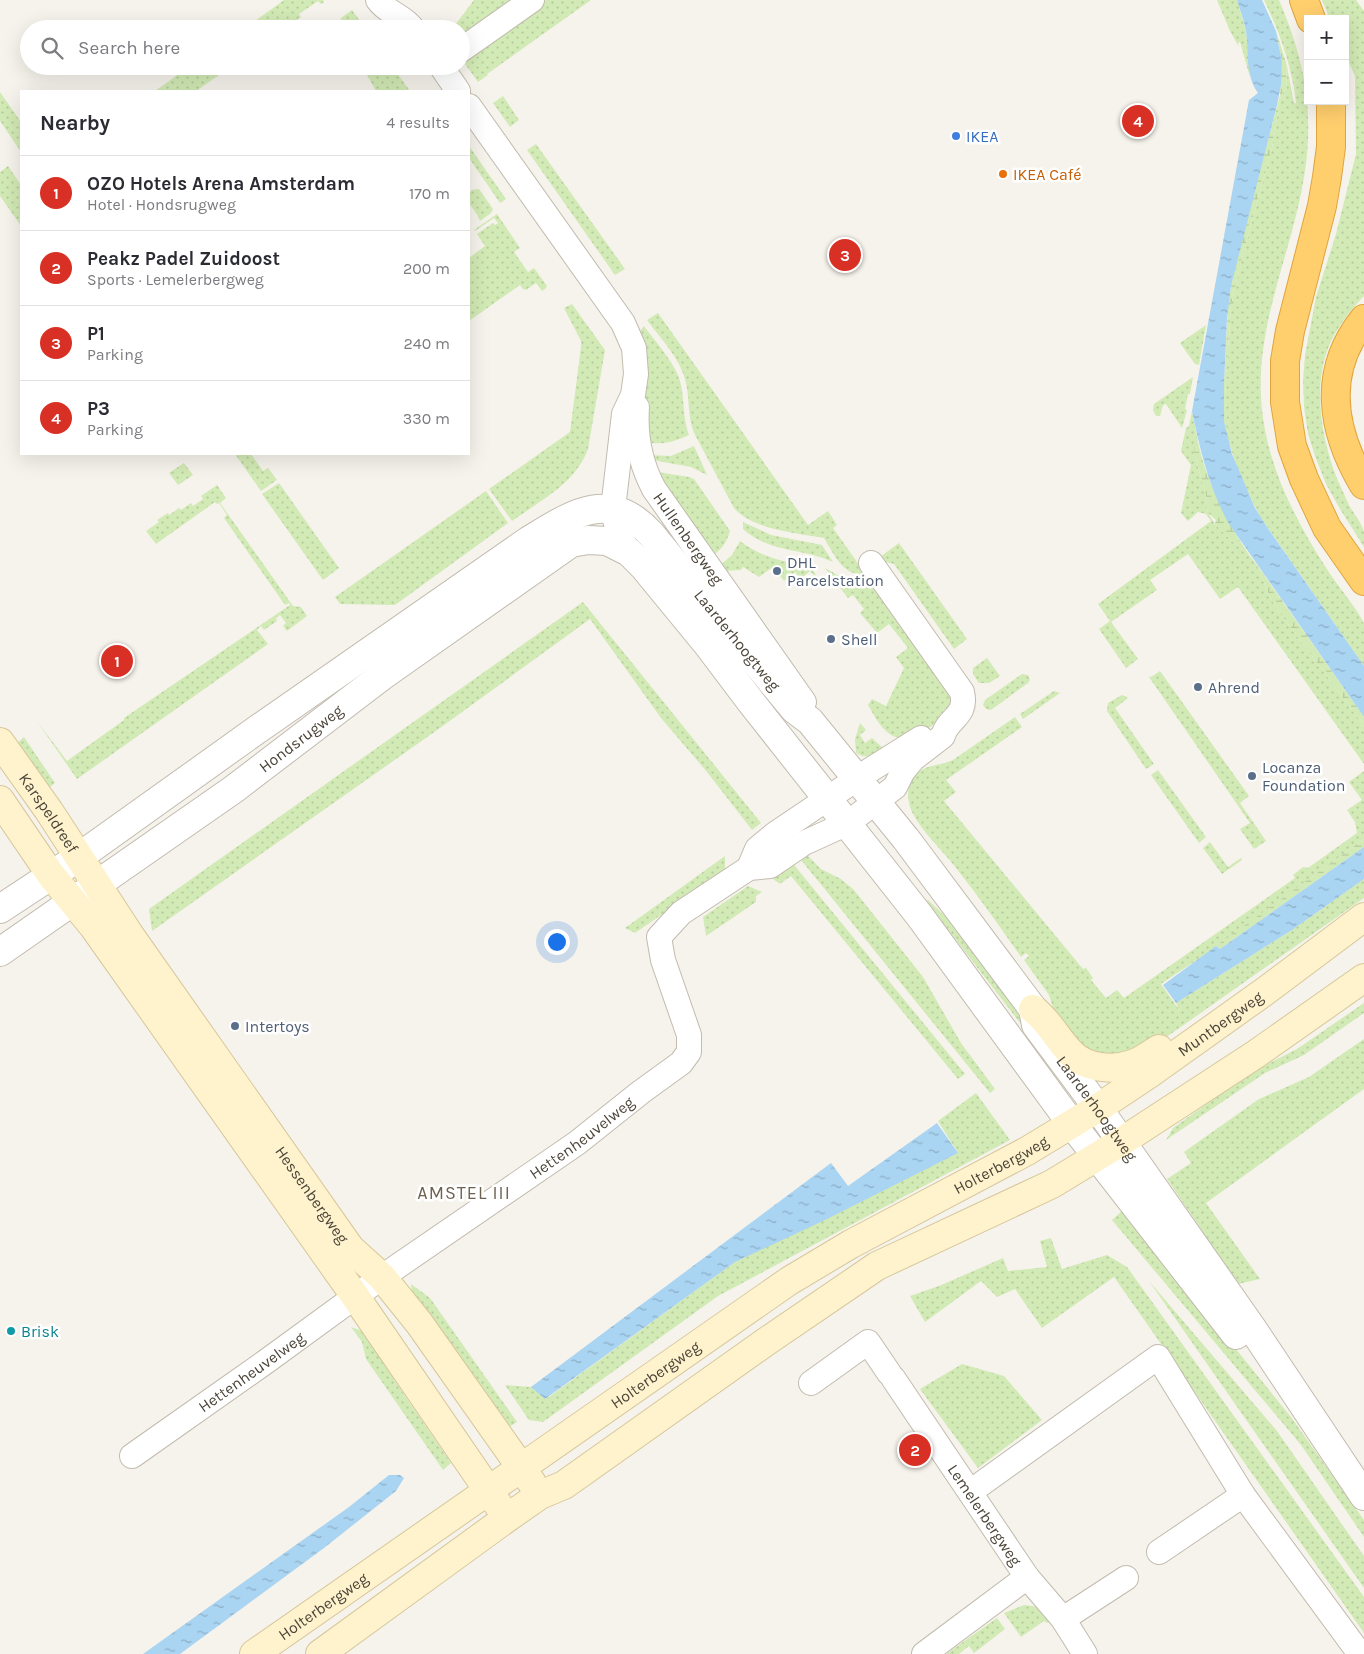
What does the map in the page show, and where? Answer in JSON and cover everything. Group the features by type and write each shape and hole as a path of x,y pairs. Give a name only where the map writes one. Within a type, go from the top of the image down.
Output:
{"highway":[{"path":"1304,0 1310,15"},
{"path":"1331,105 1328,169 1322,206 1290,331 1285,361 1285,402 1292,446 1304,479 1328,528 1364,581"},
{"path":"1364,319 1356,328 1344,350 1339,365 1336,385 1338,421 1342,436 1364,485"}],"main road":[{"name":"Karspeldreef","path":"0,742 97,886"},
{"name":"Karspeldreef","path":"0,800 51,875 74,902"},
{"name":"Hessenbergweg","path":"97,886 350,1248 382,1277 419,1323 540,1495"},
{"name":"Hessenbergweg","path":"74,902 355,1296 507,1518"},
{"name":"Muntbergweg","path":"1072,1123 1098,1108 1185,1048 1364,917"},
{"path":"320,1654 540,1495 564,1485 767,1341 877,1266 1052,1184 1121,1142 1256,1054 1364,978"},
{"path":"1033,1009 1044,1018 1073,1055 1080,1060 1100,1067 1120,1067 1134,1064 1162,1046 1185,1048"},
{"name":"Holterbergweg","path":"254,1654 789,1281 851,1244 1028,1150 1072,1123"}],"street":[{"path":"378,0 382,6 406,20"},
{"path":"470,44 532,0"},
{"path":"447,75 457,90"},
{"name":"Hullenbergweg","path":"470,107 623,323 631,340 635,356 636,374 633,395 624,414 613,510 615,524 620,537 618,546"},
{"name":"Hullenbergweg","path":"633,395 637,407 636,432 642,464 654,490 804,703 810,720"},
{"name":"Hondsrugweg","path":"0,909 79,857 258,729 528,541 574,515 600,508 613,510"},
{"name":"Laarderhoogtweg","path":"613,510 631,515 642,524 794,709 810,720 954,902 1033,1009 1036,1025 1098,1108 1252,1328 1364,1496"},
{"name":"Hondsrugweg","path":"0,952 97,886 234,788 382,676 571,543 588,540 618,546"},
{"name":"Laarderhoogtweg","path":"618,546 644,567 708,645 942,945 1072,1123 1237,1337 1313,1422"},
{"path":"848,823 895,787 903,771 913,759 943,736 945,729 960,713 964,700 962,692 871,563"},
{"path":"828,798 935,728 945,729"},
{"name":"Hettenheuvelweg","path":"749,868 757,849 790,823 828,798"},
{"name":"Hettenheuvelweg","path":"132,1456 382,1277 578,1144 641,1092 682,1063 689,1052 689,1035 663,960 659,936 681,913 749,868 770,866 804,843 848,823"},
{"name":"Lemelerbergweg","path":"811,1383 868,1342 1027,1578 1063,1619 1085,1654"},
{"path":"970,1492 1158,1358 1243,1495 1360,1654"},
{"path":"1159,1552 1243,1495"},
{"name":"Lemelerbergweg","path":"924,1654 1027,1578"},
{"path":"1063,1619 1126,1578"}],"green space":[{"path":"284,0 323,0 324,2 321,4 318,1 299,14 301,17 297,20 256,20"},
{"path":"474,0 518,0 470,34 470,20 459,20"},
{"path":"546,0 591,0 478,82 470,71 470,54"},
{"path":"1217,0 1237,0 1246,31 1250,77 1240,42 1238,43 1239,47"},
{"path":"1264,0 1279,0 1300,59 1304,81 1304,105 1307,105 1308,114 1308,142 1300,200 1270,313 1262,355 1261,398 1264,422 1275,468 1294,512 1317,554 1364,624 1364,666 1259,515 1238,471 1228,439 1225,397 1231,306 1272,148 1281,94 1287,88 1286,62 1294,103 1296,103 1292,76 1275,25"},
{"path":"1322,0 1356,0 1364,11 1364,296 1346,316 1328,348 1322,372 1320,403 1328,452 1346,499 1363,529 1364,547 1326,484 1308,434 1304,407 1305,355 1316,297 1336,234 1356,154 1355,76 1349,63 1349,15 1328,15"},
{"path":"352,10 359,20 340,20"},
{"path":"1276,31 1286,62 1287,88 1281,94 1272,148 1231,306 1225,397 1229,443 1224,421 1223,402 1228,305 1235,264 1280,95 1282,62"},
{"path":"177,75 219,75 197,90 156,90"},
{"path":"367,75 398,75 409,90 375,90"},
{"path":"0,92 20,121 20,151 0,121"},
{"path":"503,96 519,120 510,127 493,103"},
{"path":"536,144 625,269 615,275 527,150"},
{"path":"470,147 506,199 500,203 470,159"},
{"path":"8,166 20,184 20,225 0,196 0,172"},
{"path":"479,189 493,209 491,213 480,221 470,204 471,190"},
{"path":"497,214 520,248 514,252 528,272 534,268 547,286 545,289 542,291 536,283 526,290 520,285 470,320 470,257 485,246 477,234 493,223 495,225 498,223 494,218 474,230"},
{"path":"572,304 605,350 588,449 575,472 566,482 512,521 489,489 570,432 581,347 581,341 564,308"},
{"path":"658,313 808,525 828,511 837,525 833,528 867,574 859,574 846,569 836,558 824,538 764,526 742,515 734,508 694,433 690,419 687,385 682,371 674,355 647,320"},
{"path":"1206,325 1199,365 1195,364 1180,343"},
{"path":"644,326 674,367 682,388 685,422 689,435 667,443 644,442 639,332"},
{"path":"1193,377 1182,428 1166,404 1163,405 1160,416 1156,416 1153,410 1154,404"},
{"path":"1192,411 1198,442 1196,459 1206,496 1208,513 1215,524 1250,556 1257,565 1270,597 1280,613 1364,726 1364,764 1238,587 1220,599 1188,554 1150,580 1157,590 1111,622 1138,659 1126,668 1099,629 1110,621 1098,604 1211,521 1206,514 1198,512 1188,521 1181,513 1191,465 1181,451"},
{"path":"1198,442 1218,501 1250,556 1215,524 1216,520 1208,513 1206,496 1194,451 1194,446"},
{"path":"694,446 707,475 691,467 647,459 647,455 671,456"},
{"path":"236,455 252,455 263,471 268,468 277,480 261,491"},
{"path":"184,463 193,475 178,485 169,473"},
{"path":"651,471 694,479 730,531 722,547 709,559"},
{"path":"279,483 339,568 323,580 262,494"},
{"path":"217,485 226,498 220,503 293,606 301,607 307,616 287,631 283,626 286,623 280,615 276,618 277,621 264,630 261,626 257,630 268,644 77,779 36,720 67,761 124,720 124,718 290,605 289,603 285,605 224,518 227,515 219,503 215,502 156,544 146,531 159,522 157,520 168,513 169,515 179,508 181,510 191,503 193,506 203,499 201,496"},
{"path":"486,491 508,523 395,605 340,604 335,597"},
{"path":"743,522 771,535 822,545 833,562 764,542 753,537 743,529"},
{"path":"740,541 764,555 782,561 810,566 816,575 810,571 802,578 806,583 804,584 795,572 784,581 773,567 759,577 743,567 741,570 724,571 717,568 732,555"},
{"path":"899,543 967,639 954,649 894,564 882,561 880,557"},
{"path":"1257,565 1364,717 1364,726 1280,613 1270,597"},
{"path":"825,568 848,581 874,584 953,698 948,712 946,709 943,711 946,714 933,726 917,735 901,738 893,736 886,731 876,718 868,705 872,699 886,706 904,668 896,657 908,648 889,624 877,633 860,613 864,609 853,595 848,598"},
{"path":"583,602 761,823 752,830 707,772 661,718 590,619 440,728 152,931 149,909"},
{"path":"987,658 1000,676 989,683 979,683 973,674 973,668"},
{"path":"1160,671 1249,796 1240,803 1266,841 1254,849 1240,829 1250,823 1149,677"},
{"path":"1022,674 1028,675 1030,680 1028,683 991,710 986,709 983,705 985,700"},
{"path":"1054,691 1060,693 1023,719 1020,714"},
{"path":"1122,695 1127,697 1127,699 1115,708 1154,764 1146,769 1107,711 1108,703"},
{"path":"1015,717 1022,727 946,780 956,792 944,801 1083,969 1086,968 1093,978 1091,980 1106,998 1117,990 1124,998 1295,878 1293,875 1303,867 1308,868 1357,833 1355,822 1347,810 1362,800 1349,782 1364,771 1364,839 1216,947 1161,984 1180,1011 1176,1003 1292,930 1364,879 1364,898 1148,1050 1137,1056 1089,1056 1055,1014 1049,995 1024,960 1029,956 1026,953 1021,957 965,879 922,828 913,814 909,802 909,785 914,776 924,769 953,760"},
{"path":"860,723 866,730 860,735 865,743 872,738 884,749 873,757 862,756 856,753 855,739"},
{"path":"24,737 55,783 46,790 15,745"},
{"path":"1158,770 1206,837 1199,843 1151,775"},
{"path":"1364,839 1364,847 1220,949 1216,946"},
{"path":"1210,842 1228,867 1241,858 1242,860 1222,874 1203,848"},
{"path":"805,853 821,869 841,879 854,890 923,977 961,1043 995,1089 990,1093 797,855"},
{"path":"725,856 725,871 635,933 625,928"},
{"path":"790,860 965,1074 958,1079 791,876 780,884 773,879 778,867"},
{"path":"748,886 762,892 756,896 756,902 706,936 703,917"},
{"path":"928,900 957,927 1040,1042 1037,1045 926,901"},
{"path":"1364,1003 1364,1013 1304,1055 1265,1073 1166,1140 1173,1128 1250,1073 1297,1049"},
{"path":"1364,1039 1364,1089 1206,1203 1260,1279 1238,1284 1167,1179 1191,1163 1184,1152 1259,1099 1309,1077"},
{"path":"976,1093 1010,1140 718,1296 543,1422 529,1420 505,1385 531,1387 546,1399 735,1262 958,1153 938,1121"},
{"path":"1123,1210 1291,1417 1364,1520 1364,1537 1301,1445 1112,1220"},
{"path":"1051,1238 1062,1269 1107,1255 1127,1267 1364,1597 1364,1633 1114,1277 1042,1328 1015,1289 997,1297 981,1281 925,1322 910,1296 939,1286 1003,1258 1008,1271 1047,1267 1040,1241"},
{"path":"1149,1281 1277,1431 1364,1556 1364,1588"},
{"path":"411,1284 430,1298 517,1422 506,1429 413,1306"},
{"path":"351,1327 371,1334 383,1349 394,1380 451,1463 443,1470 366,1359 362,1342"},
{"path":"962,1364 1004,1376 1042,1420 978,1468 920,1389"},
{"path":"1024,1605 1039,1607 1052,1621 1047,1623 1044,1621 1021,1637 1004,1613"},
{"path":"997,1618 1005,1629 974,1653 969,1646 959,1654 946,1654"}],"water":[{"path":"1237,0 1262,0 1276,31 1282,62 1281,85 1277,105 1231,286 1227,318 1224,421 1232,454 1255,508 1364,666 1364,717 1229,524 1216,497 1206,469 1192,411 1249,100 1258,93 1249,71 1246,31"},
{"path":"1364,847 1364,879 1292,930 1176,1003 1163,985 1216,946 1220,949"},
{"path":"937,1123 958,1153 827,1219 735,1262 545,1399 531,1387 831,1163 848,1186"},
{"path":"389,1475 400,1475 404,1478 396,1491 324,1548 180,1654 143,1654 349,1507"}],"place":[{"name":"P3","path":"1138,121"},
{"name":"IKEA","path":"956,136"},
{"name":"IKEA Café","path":"1003,174"},
{"name":"P1","path":"845,255"},
{"name":"DHL Parcelstation","path":"777,571"},
{"name":"Shell","path":"831,639"},
{"name":"OZO Hotels Arena Amsterdam","path":"117,661"},
{"name":"Ahrend","path":"1198,687"},
{"name":"Locanza Foundation","path":"1252,776"},
{"name":"Intertoys","path":"235,1026"},
{"name":"Brisk","path":"11,1331"},
{"name":"Peakz Padel Zuidoost","path":"915,1450"}],"district":[{"name":"AMSTEL III","path":"464,1193"}]}
